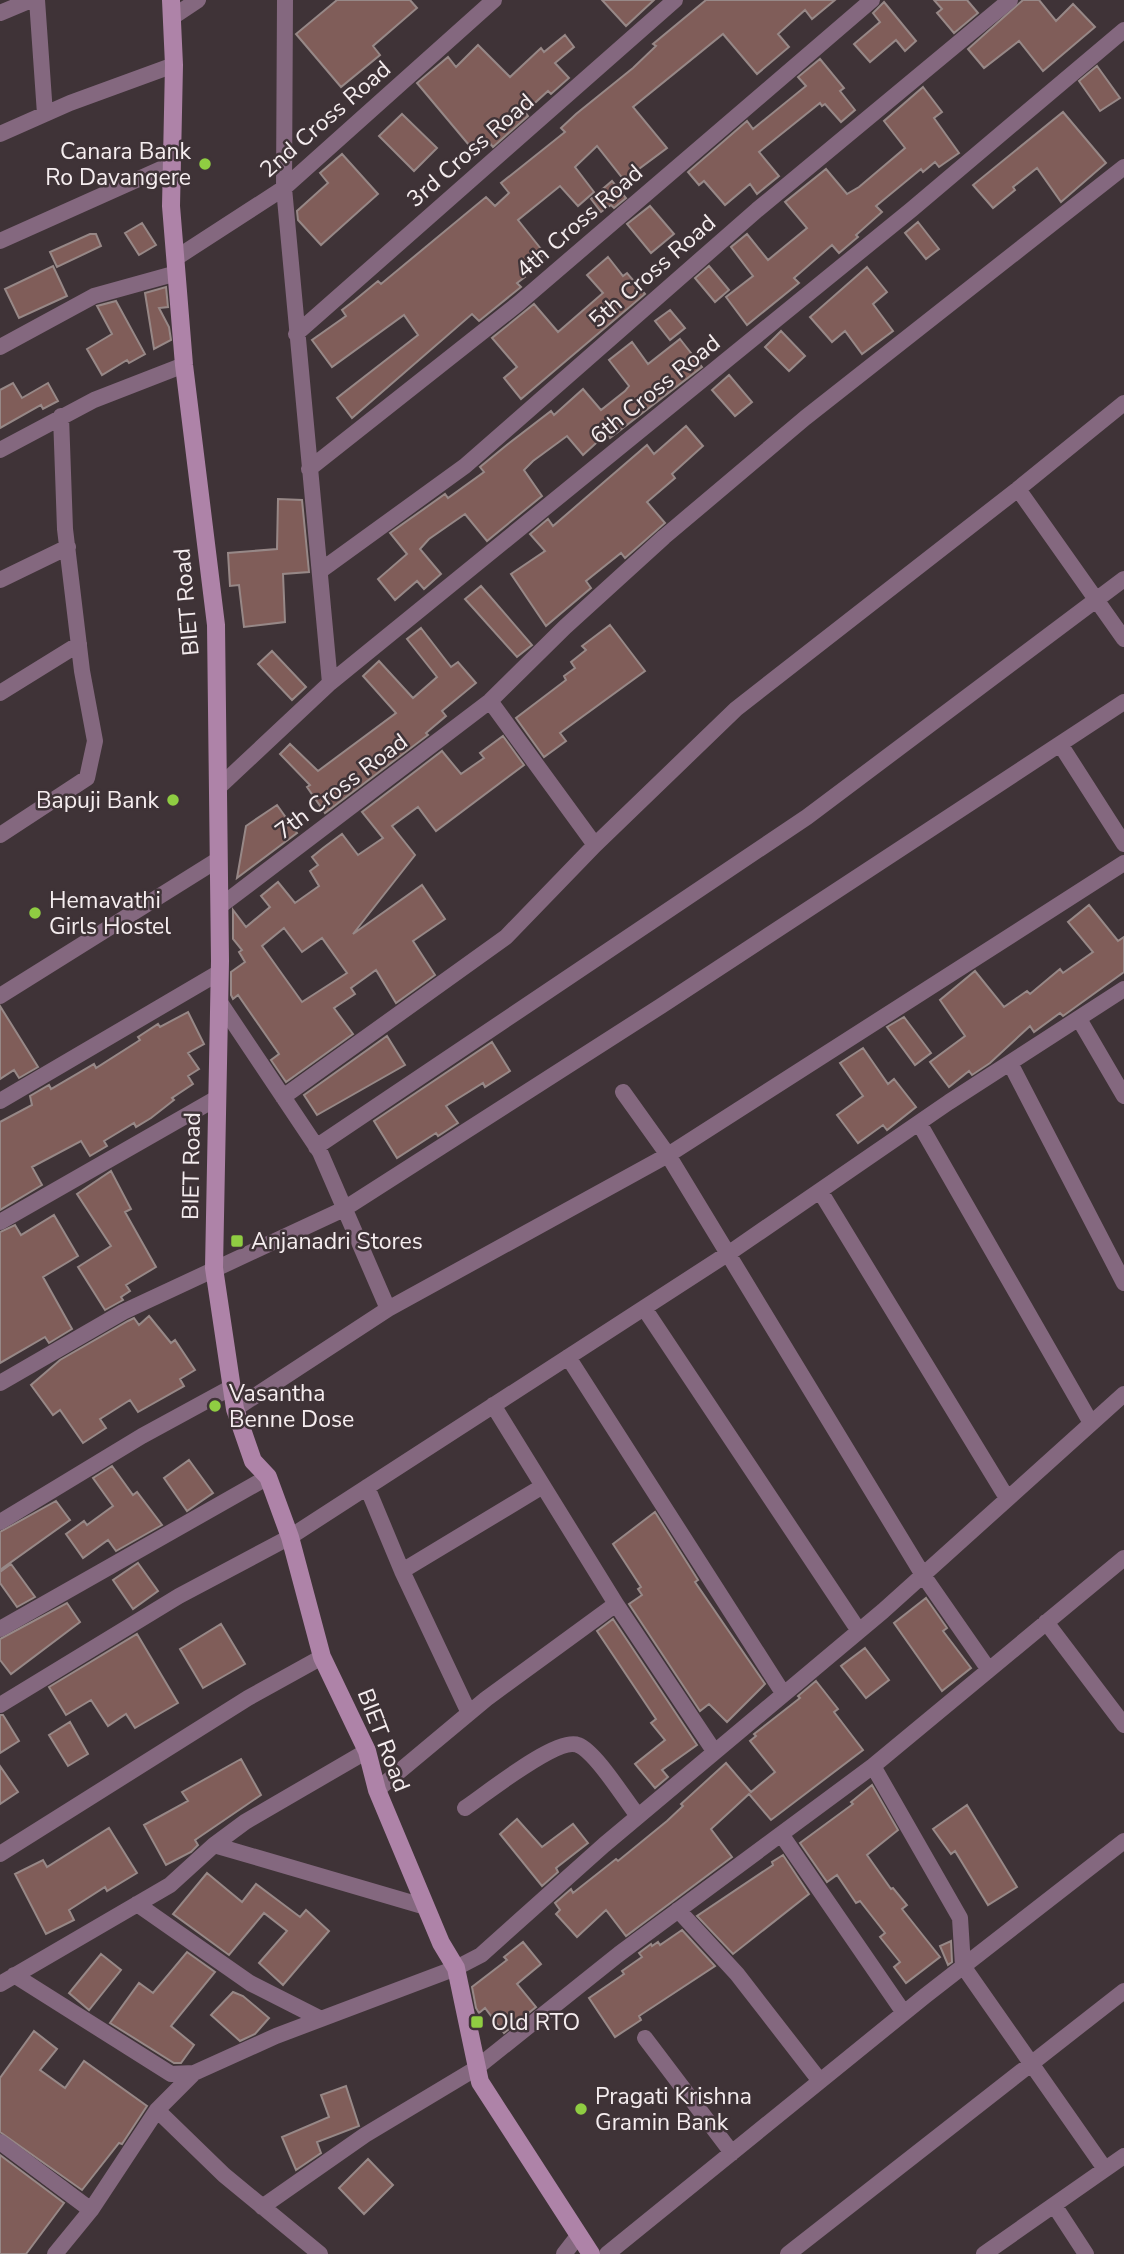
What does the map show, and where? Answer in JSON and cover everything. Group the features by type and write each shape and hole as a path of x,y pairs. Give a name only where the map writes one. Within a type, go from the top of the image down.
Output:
{"street":[{"path":"0,13 31,0"},
{"path":"37,0 45,114"},
{"path":"171,9 198,0"},
{"path":"285,0 284,188 330,683"},
{"name":"2nd Cross Road","path":"0,346 94,296 176,265 284,188 494,0"},
{"name":"3rd Cross Road","path":"296,334 675,0"},
{"name":"4th Cross Road","path":"309,470 519,303 873,0"},
{"name":"5th Cross Road","path":"320,571 466,466 757,210 1010,0"},
{"name":"BIET Road","path":"171,9 176,265 184,365 216,625 220,972 214,1268 235,1409 253,1461 268,1477 290,1537 322,1657 367,1751 377,1790 426,1907 456,1968 475,2069 480,2082 591,2254"},
{"name":"6th Cross Road","path":"218,788 330,683 911,211 1124,30"},
{"path":"0,134 174,65"},
{"path":"0,241 172,164"},
{"name":"7th Cross Road","path":"219,907 490,701 565,627 674,528 805,418 1124,167"},
{"path":"0,450 61,416 184,365"},
{"path":"283,1097 506,937 595,845 736,709 1124,403"},
{"path":"0,835 87,778 95,741 79,644 68,547 61,416"},
{"path":"1018,489 1124,639"},
{"path":"0,579 68,547"},
{"path":"316,1147 807,817 1124,579"},
{"path":"0,692 79,644"},
{"path":"490,701 595,845"},
{"path":"0,1383 123,1312 344,1209 662,1006 1124,702"},
{"path":"1060,744 1124,844"},
{"path":"0,996 219,859"},
{"path":"235,1409 388,1309 668,1154 1124,863"},
{"path":"0,1101 220,972"},
{"path":"0,1705 143,1617 290,1537 727,1254 919,1123 1124,989"},
{"path":"219,1001 316,1147 388,1309"},
{"path":"1079,1018 1124,1096"},
{"path":"1010,1063 1124,1283"},
{"path":"623,1092 668,1154 923,1575 989,1670"},
{"path":"0,1222 217,1098"},
{"path":"919,1123 1091,1423"},
{"path":"820,1191 1007,1498"},
{"path":"644,1308 859,1631"},
{"path":"569,1357 783,1693"},
{"path":"0,1522 142,1436 232,1387"},
{"path":"15,1975 171,2074 194,2073 321,2019 456,1968 481,1955 638,1816 859,1631 1124,1394"},
{"path":"493,1405 615,1604 714,1751"},
{"path":"0,1629 268,1477"},
{"path":"402,1571 543,1486"},
{"path":"367,1487 402,1571 469,1713"},
{"path":"262,2207 365,2135 475,2069 678,1910 873,1766 1124,1558"},
{"path":"377,1790 469,1713 615,1604"},
{"path":"1046,1622 1124,1725"},
{"path":"0,1854 248,1698 322,1657"},
{"path":"466,1808 537,1759 567,1744 578,1745 590,1755 638,1816"},
{"path":"0,1984 170,1885 214,1845 245,1822 367,1751"},
{"path":"873,1766 960,1918 963,1966 1105,2169"},
{"path":"781,1834 904,2013"},
{"path":"607,2254 904,2013 1124,1841"},
{"path":"214,1845 426,1907"},
{"path":"137,1904 250,1983 321,2019"},
{"path":"678,1910 737,1975 820,2081"},
{"path":"788,2254 1124,1991"},
{"path":"645,2038 732,2153"},
{"path":"55,2254 91,2210 158,2110 194,2073"},
{"path":"158,2110 224,2175 320,2254"},
{"path":"0,2142 91,2210"},
{"path":"984,2254 1124,2156"},
{"path":"1054,2205 1086,2254"},
{"path":"564,2254 579,2236"}],"building":[{"path":"337,0 410,0 417,8 373,46 380,55 341,87 296,34"},
{"path":"602,0 654,0 626,26"},
{"path":"706,0 835,0 812,19 805,10 778,34 789,47 757,74 723,34 633,107 667,148 624,180 597,146 575,167 594,192 578,206 560,186 518,220 545,254 522,272 525,277 517,283 521,287 479,321 472,314 352,418 337,398 418,335 404,315 332,367 312,340 346,316 342,310 378,281 381,284 486,197 495,206 509,193 501,183 565,132 561,128 633,68 656,46 653,44"},
{"path":"934,0 967,0 978,13 954,33 937,13 942,9"},
{"path":"1023,0 1039,0 1056,21 1073,4 1095,27 1043,71 1019,41 984,68 968,49"},
{"path":"884,2 916,41 905,51 896,40 870,62 854,44 880,22 873,13"},
{"path":"565,35 574,47 555,63 569,78 551,94 548,91 525,112 528,116 493,147 487,140 474,151 417,83 448,57 456,67 478,45 510,77 541,48 544,52"},
{"path":"820,59 844,88 840,91 855,110 841,122 825,104 822,106 820,103 759,152 779,176 757,194 750,184 725,205 704,181 699,185 688,172 747,121 753,129 806,86 798,77"},
{"path":"1097,66 1120,98 1100,111 1079,81"},
{"path":"923,87 942,112 934,118 959,153 939,167 935,162 923,172 921,169 876,206 882,212 856,235 858,237 839,253 832,245 794,278 799,283 747,325 726,297 753,276 731,247 747,234 768,260 807,228 785,202 826,169 847,194 859,187 905,148 884,121"},
{"path":"1063,112 1106,163 1061,202 1037,168 993,208 973,185"},
{"path":"402,114 437,148 414,171 379,136"},
{"path":"342,154 378,194 321,245 298,220 297,211 328,183 320,173"},
{"path":"612,181 626,198 614,208 611,205 601,212 591,199"},
{"path":"650,206 674,234 651,253 627,224"},
{"path":"918,222 939,249 926,259 905,233"},
{"path":"142,223 156,245 139,255 125,233"},
{"path":"90,234 96,234 101,246 57,267 50,252"},
{"path":"608,257 623,276 627,273 645,294 521,399 504,378 517,367 492,338 534,304 558,332 603,293 587,275"},
{"path":"53,266 67,296 19,318 5,289"},
{"path":"709,266 729,290 715,302 695,278"},
{"path":"867,267 887,292 873,304 893,331 862,354 845,331 832,342 810,317"},
{"path":"166,287 168,307 159,308 169,327 171,340 154,349 145,293"},
{"path":"116,301 145,354 129,363 127,360 102,375 87,349 112,334 97,306"},
{"path":"670,310 685,328 670,340 655,321"},
{"path":"781,331 805,356 789,371 765,347"},
{"path":"680,339 702,367 610,438 607,433 583,455 567,436 533,461 524,470 542,496 487,541 465,514 429,539 420,549 441,574 424,589 417,581 395,600 378,579 407,554 390,533 445,494 448,498 484,472 480,467 551,411 554,415 583,389 601,410 629,386 609,360 632,342 648,364"},
{"path":"729,375 752,402 735,416 712,390"},
{"path":"13,383 22,398 48,383 58,401 43,409 41,405 0,428 0,390"},
{"path":"686,426 703,446 672,474 675,478 647,502 665,523 625,558 621,553 586,581 591,588 546,626 511,574 545,551 530,534 548,519 553,526 647,445 654,454"},
{"path":"278,499 302,500 309,572 283,574 285,622 244,627 239,585 230,586 228,553 277,549"},
{"path":"481,586 532,645 517,657 465,599"},
{"path":"610,625 645,671 560,733 566,741 544,757 516,718 566,680 564,676 575,668 571,662 586,650 582,646"},
{"path":"421,628 451,667 458,662 476,683 442,711 446,716 426,733 428,735 325,813 307,787 310,785 280,754 290,744 318,771 396,713 363,676 379,661 413,698 437,677 407,639"},
{"path":"272,651 306,687 292,700 258,664"},
{"path":"503,736 524,765 436,831 418,807 392,826 415,855 353,934 422,885 445,919 413,941 435,975 396,1003 376,970 351,988 355,994 334,1008 353,1034 286,1082 271,1060 279,1054 238,995 233,999 231,995 231,972 245,962 239,952 242,950 233,939 233,910 246,927 270,907 261,896 278,882 295,903 319,886 310,871 318,865 312,857 323,848 342,834 358,855 383,838 362,812 442,751 461,774 484,758 480,753","holes":["284,928 302,952 322,938 347,973 302,1002 262,946"]},
{"path":"277,805 297,833 237,878 246,826"},
{"path":"1089,905 1118,941 1124,937 1124,972 1063,1016 1060,1013 1034,1032 1030,1026 990,1063 972,1075 969,1071 949,1087 930,1062 965,1036 940,1000 975,971 1004,1007 1027,991 1030,994 1060,969 1063,973 1093,952 1068,922"},
{"path":"0,1006 38,1067 19,1078 14,1070 0,1079"},
{"path":"188,1012 204,1044 188,1053 199,1069 188,1076 193,1084 172,1098 174,1100 151,1118 136,1127 134,1123 104,1141 107,1146 90,1156 81,1141 32,1167 42,1185 0,1210 0,1122 32,1105 30,1096 49,1085 51,1089 94,1064 96,1068 140,1040 138,1037 158,1024 160,1027"},
{"path":"904,1017 931,1053 915,1065 887,1027"},
{"path":"387,1036 405,1065 317,1115 304,1095"},
{"path":"492,1042 510,1071 485,1087 483,1083 446,1106 458,1123 438,1136 436,1133 397,1158 374,1121"},
{"path":"863,1048 888,1084 894,1079 916,1107 887,1130 883,1125 858,1143 837,1115 863,1096 840,1063"},
{"path":"111,1171 131,1209 125,1212 156,1267 126,1285 130,1291 121,1297 123,1300 105,1310 78,1267 111,1246 77,1194"},
{"path":"54,1215 78,1256 43,1277 72,1329 49,1343 45,1337 0,1363 0,1232 15,1225 21,1235"},
{"path":"149,1316 171,1343 175,1340 195,1370 180,1379 184,1386 138,1412 130,1400 100,1419 106,1428 83,1443 60,1410 53,1415 31,1385 60,1360 134,1318 139,1325"},
{"path":"189,1460 213,1493 187,1511 164,1478"},
{"path":"112,1466 133,1495 137,1492 162,1525 116,1551 108,1540 83,1558 66,1534 84,1521 87,1525 113,1506 93,1478"},
{"path":"56,1501 70,1520 0,1570 0,1532"},
{"path":"655,1512 698,1580 695,1582 765,1684 727,1722 709,1704 700,1711 629,1604 642,1595 638,1589 641,1587 613,1544"},
{"path":"138,1563 158,1591 133,1609 113,1580"},
{"path":"11,1564 35,1597 17,1607 0,1583 0,1572"},
{"path":"926,1598 947,1628 943,1631 971,1668 942,1691 894,1623"},
{"path":"67,1603 80,1622 11,1674 0,1660 0,1639"},
{"path":"613,1619 697,1745 662,1770 668,1777 655,1788 635,1764 665,1740 651,1723 656,1719 597,1631"},
{"path":"221,1624 245,1664 203,1688 180,1649"},
{"path":"137,1634 178,1703 135,1728 126,1714 108,1726 91,1700 66,1715 49,1687"},
{"path":"865,1648 889,1680 866,1698 841,1666"},
{"path":"816,1681 838,1709 834,1712 863,1750 771,1820 749,1794 711,1829 732,1857 626,1936 606,1910 577,1937 556,1914 560,1910 555,1903 571,1889 573,1893 616,1859 618,1861 667,1821 683,1806 681,1804 726,1763 751,1792 775,1772 750,1741 756,1736 754,1734 800,1698 798,1696"},
{"path":"0,1715 3,1715 19,1741 0,1753"},
{"path":"70,1722 88,1754 68,1766 49,1735"},
{"path":"241,1759 261,1795 195,1840 198,1845 191,1852 166,1865 144,1825 188,1801 182,1792"},
{"path":"0,1766 18,1792 0,1804"},
{"path":"872,1785 898,1830 867,1855 891,1889 893,1888 907,1905 902,1909 940,1957 906,1983 894,1967 900,1962 880,1937 885,1933 860,1901 856,1903 837,1875 827,1882 800,1843 853,1804 851,1802"},
{"path":"967,1805 1017,1887 988,1905 955,1851 951,1854 933,1829"},
{"path":"517,1819 542,1847 573,1824 588,1843 556,1868 558,1872 542,1886 500,1834"},
{"path":"109,1828 137,1873 107,1891 105,1887 69,1910 74,1920 46,1934 15,1874 43,1860 47,1867"},
{"path":"783,1855 809,1894 733,1954 697,1916 773,1865 772,1862"},
{"path":"207,1873 242,1902 256,1884 300,1917 306,1910 329,1931 283,1985 259,1963 287,1931 264,1913 229,1955 173,1914"},
{"path":"682,1930 715,1966 639,2016 641,2020 615,2037 589,1998 624,1974 622,1971 642,1957 639,1953 651,1944 652,1946 658,1942 660,1945"},
{"path":"951,1941 952,1962 948,1965 940,1946"},
{"path":"523,1942 541,1964 517,1984 536,2007 504,2033 485,2008 479,2013 472,1987 507,1960 504,1957"},
{"path":"187,1952 215,1972 171,2026 194,2045 181,2063 174,2063 110,2023 139,1983 153,1993"},
{"path":"101,1954 121,1970 89,2010 69,1993"},
{"path":"233,1992 243,1996 269,2018 255,2034 240,2041 211,2015"},
{"path":"34,2031 57,2049 40,2070 65,2088 84,2061 147,2106 122,2144 119,2143 82,2190 0,2132 0,2078"},
{"path":"346,2086 359,2126 317,2142 321,2153 296,2170 282,2137 329,2117 321,2095"},
{"path":"0,2155 64,2203 26,2254 0,2254"},
{"path":"368,2159 393,2185 364,2214 339,2188"}],"place":[{"name":"Canara Bank Ro Davangere","path":"205,164"},
{"name":"Bapuji Bank","path":"173,800"},
{"name":"Hemavathi Girls Hostel","path":"35,913"},
{"name":"Anjanadri Stores","path":"237,1241"},
{"name":"Vasantha Benne Dose","path":"215,1406"},
{"name":"Old RTO","path":"477,2022"},
{"name":"Pragati Krishna Gramin Bank","path":"581,2109"}]}
